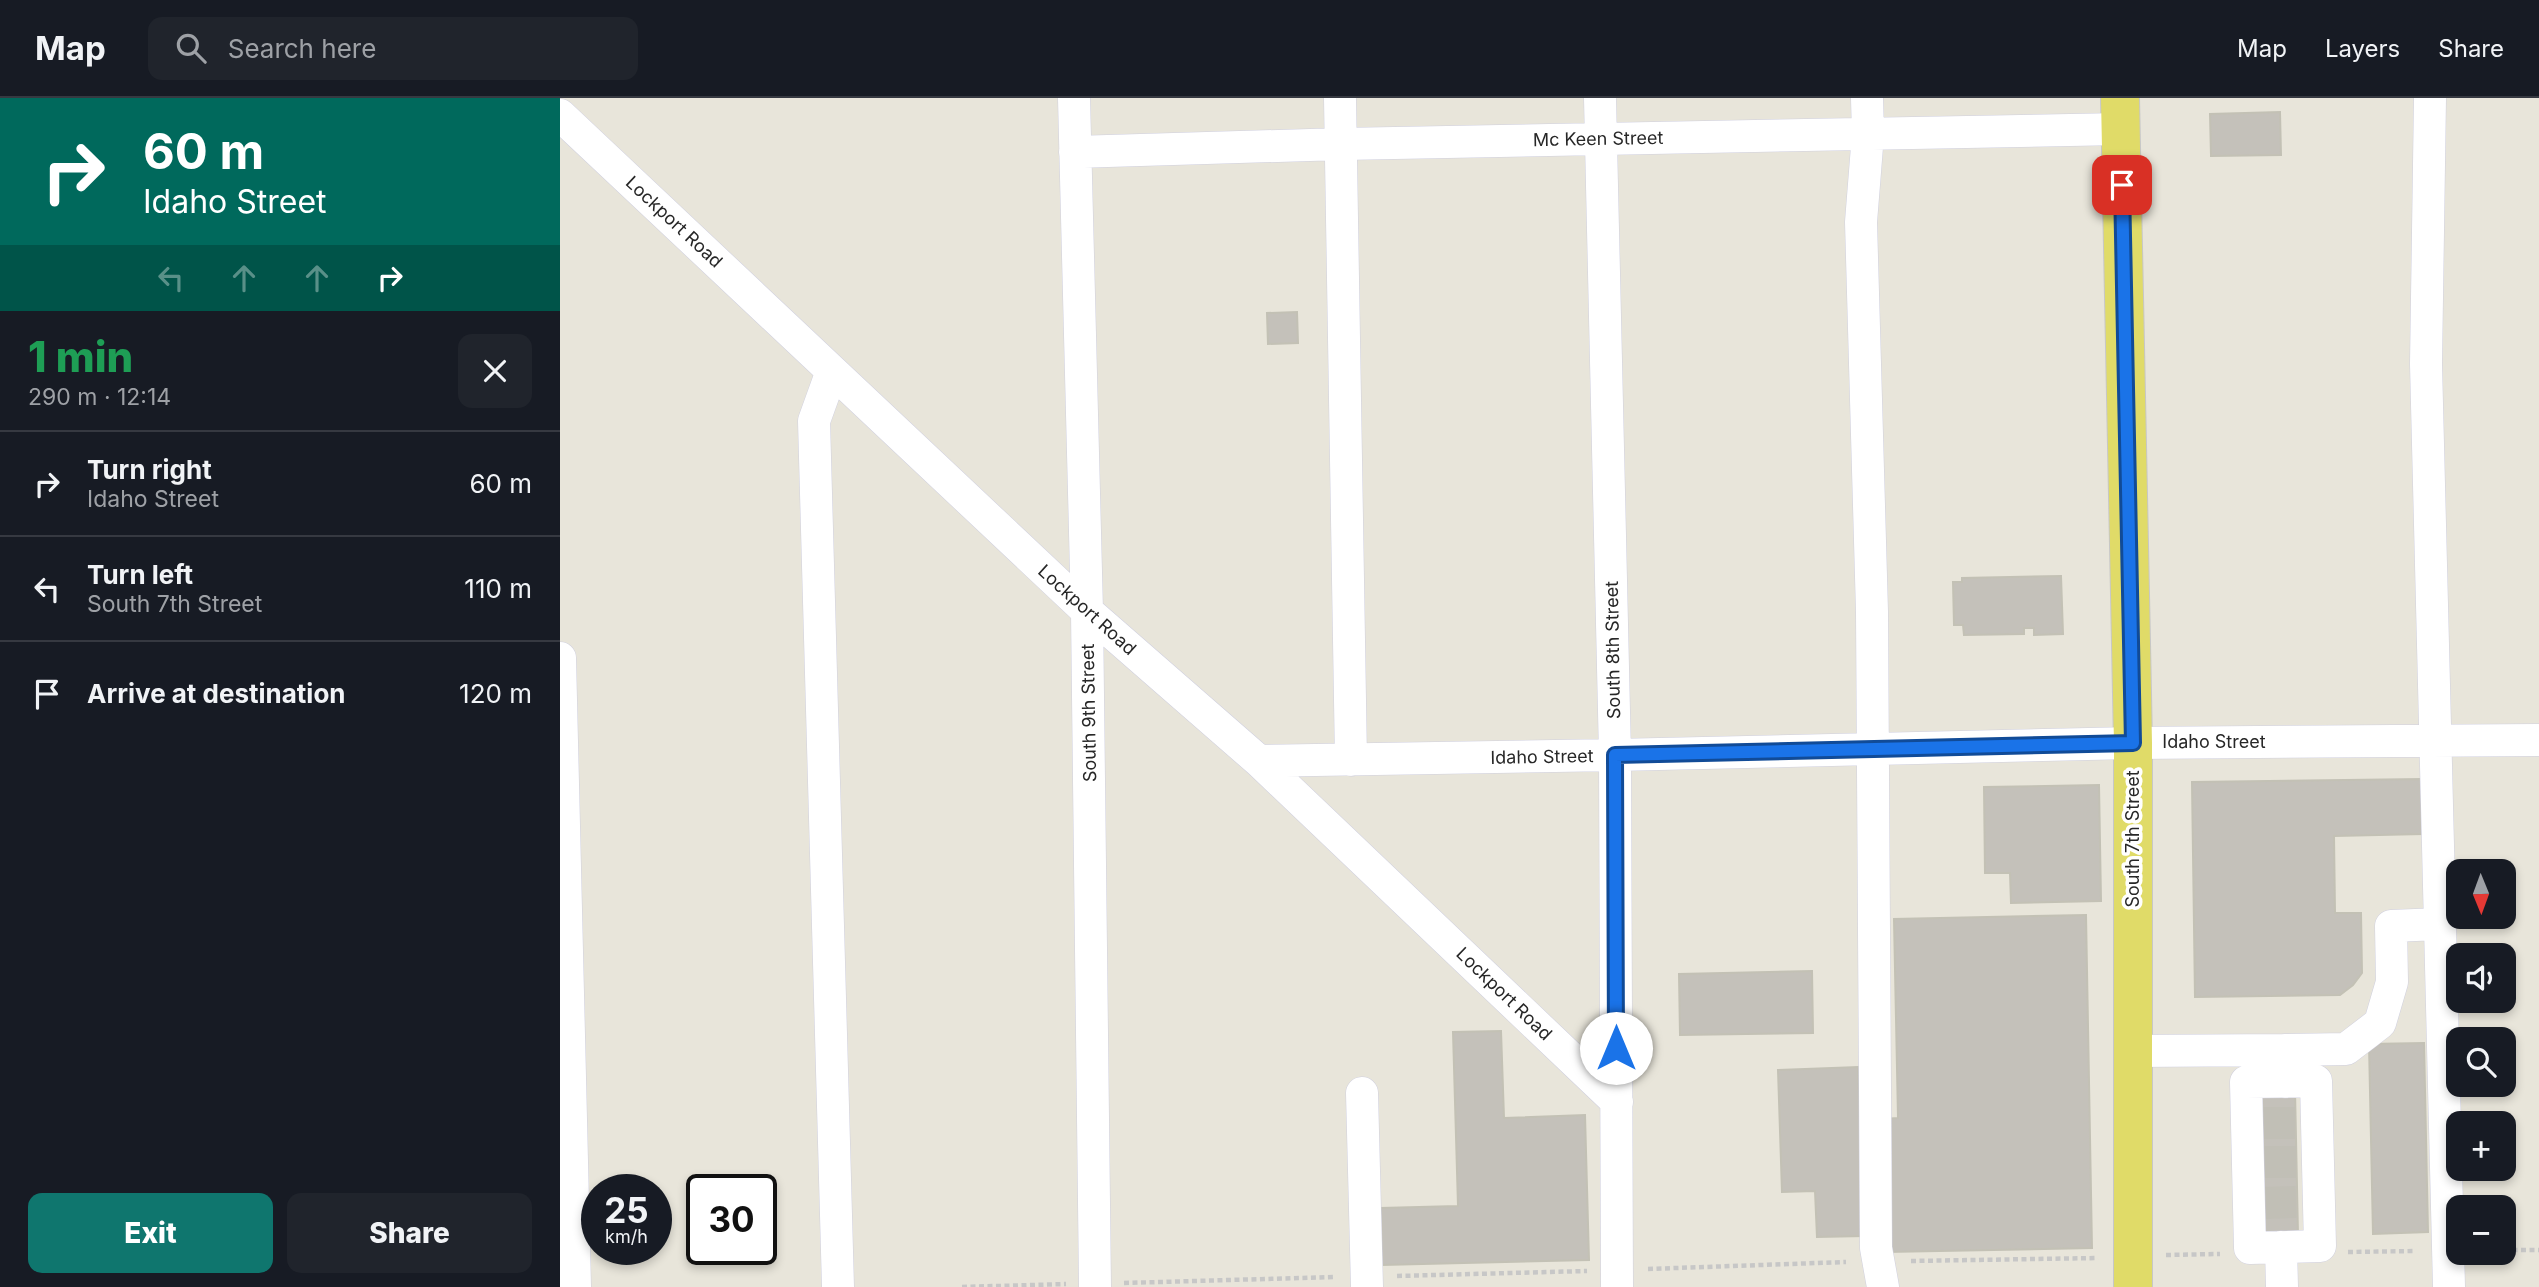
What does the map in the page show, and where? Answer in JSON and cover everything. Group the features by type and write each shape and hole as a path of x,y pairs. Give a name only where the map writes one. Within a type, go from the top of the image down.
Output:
{"main road":[{"name":"South 7th Street","path":"2121,114 2133,743 2133,1271"}],"street":[{"name":"South 9th Street","path":"1074,98 1087,611 1095,1286"},
{"path":"1340,98 1351,760"},
{"name":"South 8th Street","path":"1600,98 1615,755 1617,1279"},
{"path":"1867,98 1868,134 1861,222 1872,612 1876,1248 1881,1274"},
{"path":"2430,98 2426,363 2447,1195"},
{"name":"Mc Keen Street","path":"1074,152 1868,134 2121,114"},
{"name":"Lockport Road","path":"560,115 1087,611 1259,761 1617,1102"},
{"path":"832,371 814,421 838,1287"},
{"path":"560,658 575,1287"},
{"name":"Idaho Street","path":"1259,761 2133,743 2539,740"},
{"path":"2133,1051 2346,1049 2380,1023 2392,982 2391,926 2440,924"},
{"path":"2285,1050 2285,1082"},
{"path":"2316,1081 2307,1123 2307,1162 2308,1202 2320,1246 2250,1248 2257,1203 2255,1124 2246,1082 2285,1082 2316,1081"},
{"path":"1362,1093 1367,1282"},
{"path":"2281,1247 2282,1287"},
{"path":"2448,1265 2449,1287"}],"path":[{"path":"2516,1250 2539,1250"},
{"path":"2336,1252 2446,1251"},
{"path":"962,1287 2133,1271 2229,1254"}],"building":[{"path":"2280,112 2281,155 2211,156 2210,114"},
{"path":"1297,312 1298,343 1268,344 1267,313"},
{"path":"2061,576 2063,634 2034,635 2034,628 2024,628 2024,634 1964,635 1963,625 1954,625 1953,582 1962,582 1962,578"},
{"path":"2422,779 2423,834 2334,836 2335,913 2361,913 2362,973 2353,985 2340,995 2195,997 2192,782"},
{"path":"2099,785 2101,901 2011,903 2010,873 1985,873 1984,787"},
{"path":"2086,915 2092,1248 1886,1252 1884,1119 1898,1118 1894,919"},
{"path":"1812,971 1813,1033 1680,1035 1679,974"},
{"path":"1501,1031 1504,1118 1585,1115 1589,1260 1382,1265 1381,1208 1458,1206 1453,1032"},
{"path":"2424,1043 2428,1232 2373,1234 2369,1044"},
{"path":"1858,1067 1864,1236 1817,1237 1815,1191 1782,1192 1778,1070"},
{"path":"2295,1090 2298,1235 2265,1236 2262,1091"}],"tunnel":[{"path":"2263,1123 2296,1123"},
{"path":"2264,1162 2297,1162"},
{"path":"2264,1203 2297,1202"}],"route":[{"path":"1616,1048 1615,755 2133,743 2122,185"}]}
